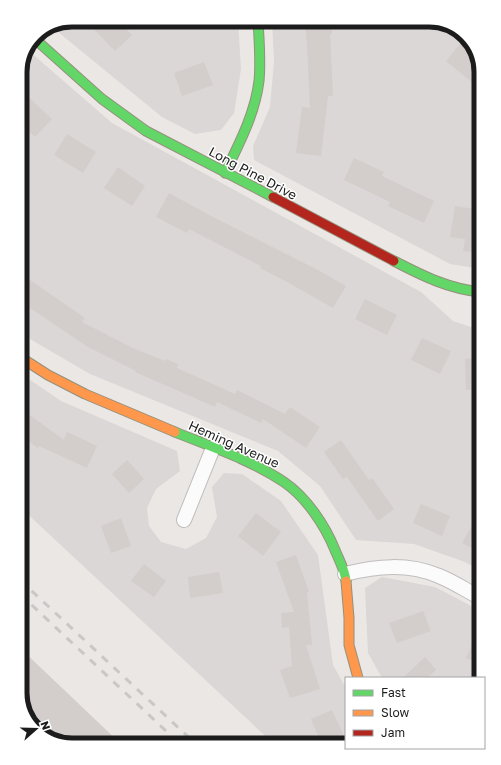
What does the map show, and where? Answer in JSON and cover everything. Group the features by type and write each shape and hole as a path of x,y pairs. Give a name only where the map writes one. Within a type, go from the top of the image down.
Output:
{"street":[{"path":"225,173 247,127 255,103 259,82 260,57 258,27"},
{"name":"Long Pine Drive","path":"38,42 98,96 122,115 146,130 225,173 431,280 448,287 474,291"},
{"name":"Heming Avenue","path":"27,361 85,394 266,471 285,483 302,498 319,519 329,535 345,574 350,645 358,677"},
{"path":"184,520 213,448"},
{"path":"345,574 380,567 404,567 440,576 474,594"}],"shaded area":[{"path":"66,27 238,27 241,69 234,113 221,130 195,134 162,117 56,30"},
{"path":"272,27 432,27 444,29 465,44 471,55 474,66 474,268 450,264 254,160 253,146 270,107 274,61"},
{"path":"32,53 112,123 421,292 453,321 474,328 474,567 465,562 414,544 356,540 320,486 278,451 90,374 27,337 27,69"},
{"path":"27,378 61,401 177,451 180,471 156,489 147,508 149,526 161,542 186,549 206,538 217,517 212,487 224,473 242,474 281,501 318,555 333,665 345,686 345,738 268,738 27,514"},
{"path":"382,577 435,587 474,607 474,677 381,677 368,653 365,588"}],"building":[{"path":"92,27 124,27 132,35 115,51"},
{"path":"306,27 332,27 332,34 330,34 333,96 328,96 321,156 296,153 302,107 310,108"},
{"path":"460,44 469,51 474,66 473,83 446,61"},
{"path":"204,62 213,85 182,96 174,73"},
{"path":"27,96 52,119 35,137 27,130"},
{"path":"67,134 96,152 83,173 54,155"},
{"path":"354,158 384,172 382,176 434,201 424,223 388,206 390,202 344,180"},
{"path":"118,167 145,186 132,206 104,188"},
{"path":"169,193 346,286 333,308 260,268 261,266 189,229 187,233 156,217"},
{"path":"455,206 474,209 474,252 463,251 465,239 450,237"},
{"path":"27,278 85,318 82,322 133,348 165,361 166,359 178,364 177,368 235,394 237,390 285,414 290,407 320,427 306,448 263,419 261,423 217,402 215,407 135,372 136,371 88,347 30,308 28,311"},
{"path":"365,299 397,315 387,335 355,319"},
{"path":"422,338 451,351 440,374 411,360"},
{"path":"474,358 474,389 466,390 465,359"},
{"path":"27,413 64,440 67,432 97,446 87,468 39,446 38,448 27,440"},
{"path":"341,440 369,480 372,478 394,509 378,521 347,477 343,479 324,452"},
{"path":"127,460 144,479 129,493 112,474"},
{"path":"421,504 450,516 442,536 413,523"},
{"path":"256,513 281,532 263,556 238,536"},
{"path":"121,518 131,546 111,553 101,526"},
{"path":"473,524 474,549 462,543"},
{"path":"296,555 309,592 307,592 312,645 306,645 320,689 290,698 280,670 292,666 289,627 282,628 281,613 294,612 276,562"},
{"path":"144,564 166,581 154,597 131,581"},
{"path":"219,572 223,593 190,598 188,577"},
{"path":"423,611 431,631 397,643 389,623"},
{"path":"474,641 474,662 466,658"},
{"path":"27,655 115,738 69,738 56,736 56,709 30,709 27,693"},
{"path":"425,657 436,670 428,677 404,677"},
{"path":"332,710 345,738 319,738 311,719"}],"railway":[{"path":"27,587 189,738"},
{"path":"27,601 174,738"}],"traffic: fast":[{"path":"225,173 246,128 257,93 260,66 258,27"},
{"path":"38,42 102,99 146,131 273,197"},
{"path":"394,261 426,277 447,285 474,291"},
{"path":"175,432 245,460 271,474 292,488 314,512 326,531 342,565 346,581"}],"traffic: slow":[{"path":"27,362 48,375 85,394 175,432"},
{"path":"346,581 349,618 349,645 358,677"}],"traffic: jam":[{"path":"273,197 394,261"}]}
